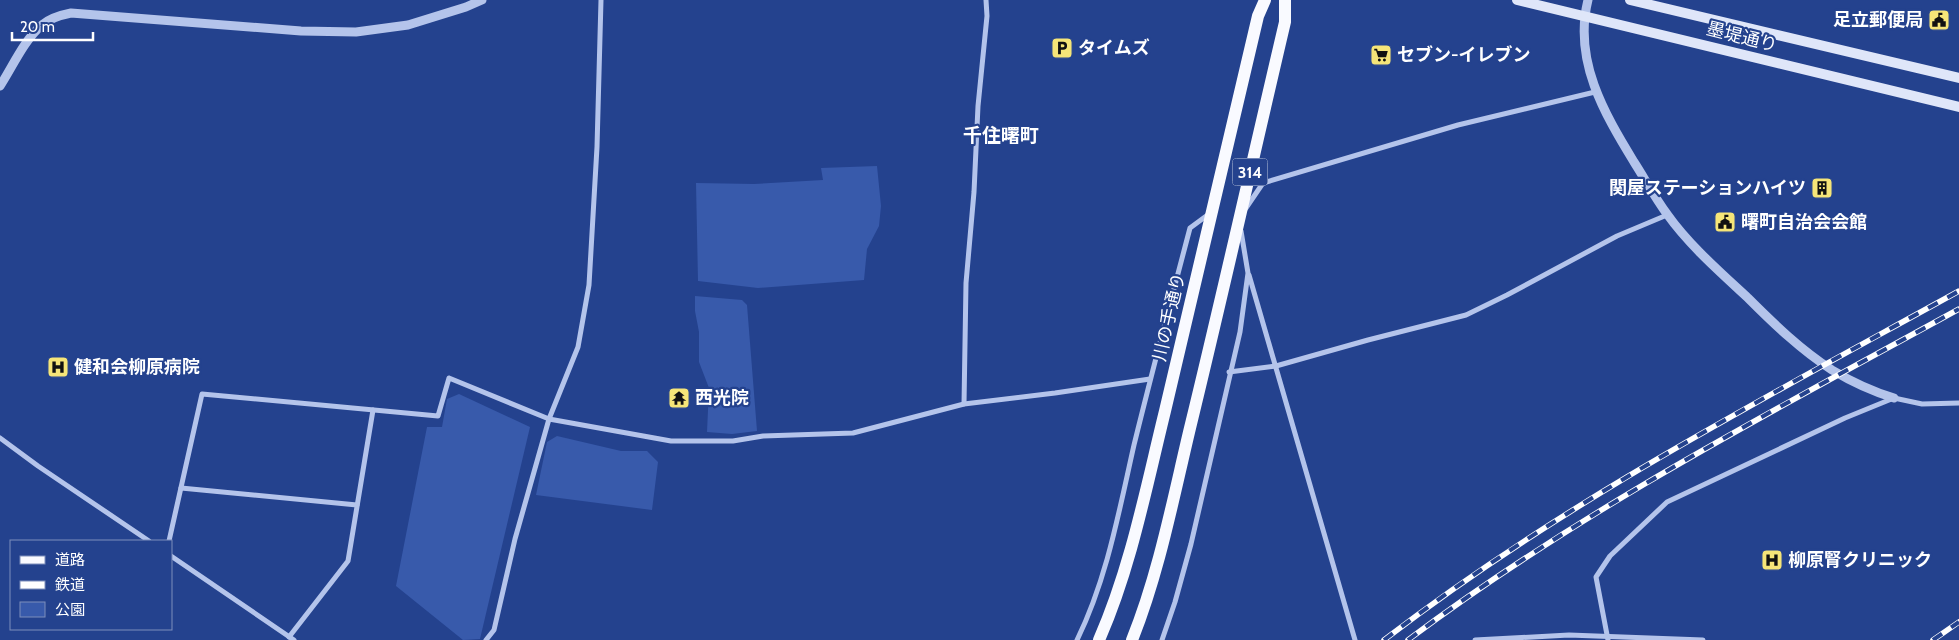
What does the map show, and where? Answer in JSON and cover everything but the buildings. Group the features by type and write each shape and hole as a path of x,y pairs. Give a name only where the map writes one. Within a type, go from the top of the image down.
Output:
{"main road":[{"name":"川の手通り","path":"1099,640 1114,605 1129,557 1258,16 1265,0"},
{"name":"314","path":"1132,640 1156,565 1211,343 1284,22 1285,0"},
{"name":"墨堤通り","path":"1517,0 1959,107"},
{"name":"墨堤通り","path":"1630,0 1959,78"}],"street":[{"path":"0,86 30,39 42,24 56,16 71,13 291,31 356,32 408,25 466,7 482,0"},
{"path":"486,640 494,630 515,540 549,419 578,346 589,285 597,147 601,0"},
{"path":"964,404 966,282 974,192 978,106 987,16 986,0"},
{"path":"1588,0 1584,16 1587,63 1595,92 1611,124 1667,215 1697,249 1788,337 1831,369 1866,389 1894,398 1922,404 1959,403"},
{"path":"1355,640 1248,273 1238,218 1263,183 1458,125 1595,92"},
{"path":"1077,640 1090,613 1108,555 1150,378 1190,228 1211,212"},
{"path":"1229,372 1276,366 1466,315 1617,236 1667,215"},
{"path":"1162,640 1191,544 1229,372 1240,332 1248,273"},
{"path":"169,540 202,394 438,416 449,378 549,419 671,440 733,441 764,436 853,433 964,404 1056,393 1150,378"},
{"path":"1607,638 1596,577 1610,556 1666,502 1845,418 1894,398"},
{"path":"172,557 292,638 348,561 373,410"},
{"path":"0,438 148,540"},
{"path":"181,488 357,505"},
{"path":"1475,640 1569,635 1607,638 1703,640"}],"green space":[{"path":"877,166 881,206 879,226 867,249 864,280 758,288 698,281 696,183 754,184 823,180 821,168"},
{"path":"695,296 742,300 747,305 757,431 732,434 707,432 709,388 699,362 699,332 695,311"},
{"path":"459,394 530,427 480,639 463,640 396,586 427,427 442,427 447,399"},
{"path":"557,436 621,451 647,451 658,462 652,510 536,495 547,442"}],"railway":[{"path":"1384,640 1452,590 1592,498 1738,413 1959,291"},
{"path":"1408,640 1540,548 1608,506 1747,425 1959,309"},
{"path":"1933,640 1959,622"}],"place":[{"name":"足立郵便局","path":"1939,20"},
{"name":"タイムズ","path":"1062,48"},
{"name":"セブン-イレブン","path":"1381,55"},
{"name":"関屋ステーションハイツ","path":"1822,188"},
{"name":"曙町自治会会館","path":"1725,222"},
{"name":"健和会柳原病院","path":"58,367"},
{"name":"西光院","path":"679,398"},
{"name":"柳原腎クリニック","path":"1772,560"}],"district":[{"name":"千住曙町","path":"1001,135"}]}
